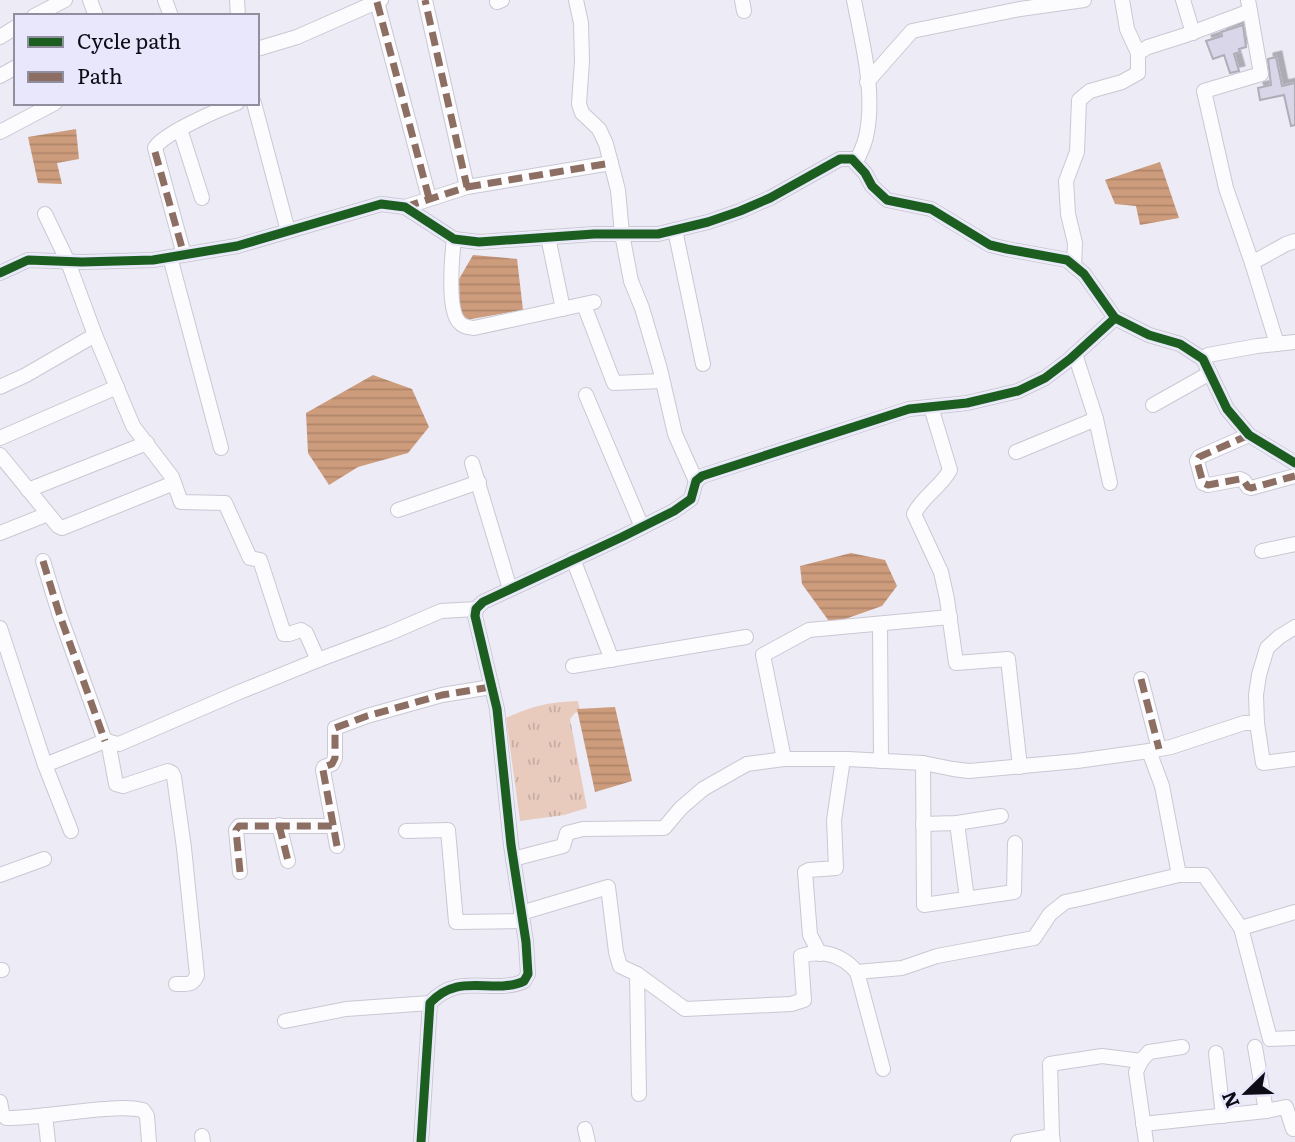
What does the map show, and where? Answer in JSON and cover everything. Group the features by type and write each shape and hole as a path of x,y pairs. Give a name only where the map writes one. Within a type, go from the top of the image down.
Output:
{"street":[{"path":"38,14 65,0"},
{"path":"425,0 467,187"},
{"path":"576,0 581,23 579,104 582,113 598,129 606,144 618,190 622,234 631,281 642,308 675,434 696,481"},
{"path":"854,0 866,58 870,110 866,138 856,162"},
{"path":"867,82 912,31 1008,11 1084,0"},
{"path":"1074,267 1075,243 1068,214 1066,181 1077,152 1079,100 1090,91 1122,82 1138,73 1138,53 1127,29 1122,0"},
{"path":"1183,0 1192,33"},
{"path":"259,47 297,37 379,1 429,198"},
{"path":"1138,53 1148,47 1192,33 1249,6 1261,74 1204,91 1226,188 1277,344"},
{"path":"0,132 51,105"},
{"path":"221,448 155,148 158,142 180,129 231,105"},
{"path":"255,105 288,230"},
{"path":"180,129 202,198"},
{"path":"0,273 28,260 153,260 237,246 381,204 405,207 454,239 479,242 594,234 658,234 740,211 770,198 840,159 852,159 865,173 872,186 887,200 931,209 990,245 1067,260 1084,275 1115,318 1149,335 1180,344 1203,359 1227,409 1249,435 1295,463"},
{"path":"405,207 467,187 611,163"},
{"path":"45,214 68,261 133,426 172,477 181,502 225,503 250,558 260,560 284,634 301,630 306,633 318,660"},
{"path":"675,230 703,364"},
{"path":"548,237 563,309"},
{"path":"454,239 451,279 455,316 465,327 474,328 589,304 614,383 662,380"},
{"path":"1252,262 1295,242"},
{"path":"421,1142 430,1003 439,993 450,987 515,985 524,981 528,974 496,709 479,641 476,609 483,602 674,510 691,499 696,481 702,476 909,410 967,403 1018,391 1045,378 1115,318"},
{"path":"0,387 95,335"},
{"path":"1203,359 1208,355 1295,342"},
{"path":"1074,354 1096,419 1110,483"},
{"path":"1153,405 1210,373"},
{"path":"0,438 117,387"},
{"path":"586,395 642,527"},
{"path":"931,407 950,470 946,478 919,504 914,514 942,572 956,663 1008,659 1020,767"},
{"path":"1016,452 1096,419"},
{"path":"1249,435 1199,457 1197,461 1203,483 1208,485 1240,479 1251,488 1295,476"},
{"path":"28,490 147,443"},
{"path":"0,455 62,528 174,483"},
{"path":"472,463 510,589"},
{"path":"398,510 479,482"},
{"path":"0,533 48,514"},
{"path":"1262,551 1295,544"},
{"path":"573,559 612,660"},
{"path":"43,561 106,741 116,783 123,786 168,771 174,777 197,975 191,984 176,984"},
{"path":"45,765 106,741 118,744 441,611 476,609"},
{"path":"784,759 763,655 809,630 950,617"},
{"path":"880,624 881,761"},
{"path":"1295,627 1267,648 1256,695 1263,764 1295,759"},
{"path":"0,628 45,765 71,831"},
{"path":"573,666 746,636"},
{"path":"1141,679 1179,875"},
{"path":"337,846 323,770 332,764 335,758 335,728 442,695 491,687"},
{"path":"513,859 563,846 567,833 583,829 664,828 681,808 704,789 747,764 784,759 843,759 923,762 969,771 1020,767 1171,747 1244,723 1257,723"},
{"path":"820,954 810,935 805,872 836,868 834,820 843,759"},
{"path":"923,762 924,905 1014,892 1014,843"},
{"path":"923,824 1001,816"},
{"path":"957,822 967,899"},
{"path":"240,872 236,830 239,825 333,826"},
{"path":"279,825 288,860"},
{"path":"406,831 448,830 456,922 522,917 608,887 616,952 621,966 637,974 685,1009 791,1004 804,1000 802,956 811,953 838,956 852,965 857,972 883,1069"},
{"path":"0,875 44,859"},
{"path":"857,972 902,968 937,956 1034,938 1050,914 1065,902 1179,875 1204,875 1241,928 1270,1039 1295,1038"},
{"path":"1241,928 1295,912"},
{"path":"637,974 639,1094"},
{"path":"285,1021 346,1009 430,1003"},
{"path":"1146,1142 1136,1072 1149,1052 1182,1047"},
{"path":"1255,1047 1266,1111"},
{"path":"1216,1052 1223,1116"},
{"path":"1018,1142 1053,1139 1050,1064 1102,1056 1141,1061"},
{"path":"0,1102 6,1118 132,1107 143,1110 147,1116 149,1142"},
{"path":"1143,1124 1286,1107 1293,1129 1295,1128"},
{"path":"45,1115 48,1142"}],"green space":[{"path":"578,701 580,711 570,719 587,808 564,815 520,821 506,718 541,705"}],"shaded area":[{"path":"76,129 79,159 57,163 62,184 38,183 28,137"},
{"path":"1160,162 1179,218 1140,225 1136,206 1115,204 1105,180"},
{"path":"473,255 517,259 523,310 460,321 459,279"},
{"path":"373,375 412,389 429,427 408,453 358,467 329,485 308,453 306,413"},
{"path":"851,553 885,560 897,586 882,606 831,624 802,584 800,566"},
{"path":"615,707 632,781 595,792 577,709"}],"building":[{"path":"1243,25 1246,47 1234,54 1239,71 1230,73 1224,55 1213,59 1206,41 1222,36 1221,32"},
{"path":"1276,57 1282,86 1295,83 1295,125 1291,126 1284,95 1260,100 1258,88 1271,85 1268,59"}],"marked path":[{"path":"405,207 467,187 425,0"},
{"path":"377,2 429,198"},
{"path":"155,152 184,255"},
{"path":"467,187 611,163"},
{"path":"1249,435 1199,457 1197,461 1203,483 1208,485 1240,479 1251,488 1295,476"},
{"path":"43,561 105,741"},
{"path":"1141,679 1159,749"},
{"path":"337,846 323,770 332,764 335,758 335,728 442,695 491,687"},
{"path":"279,825 288,861"},
{"path":"240,872 236,830 239,826 333,826"}],"cycle path":[{"path":"0,273 28,260 153,260 237,246 381,204 405,207 454,239 479,242 594,234 658,234 740,211 770,198 840,159 852,159 865,173 872,186 887,200 931,209 990,245 1067,260 1084,274 1115,318 1149,335 1180,344 1203,359 1227,409 1249,435 1295,463"},
{"path":"421,1142 430,1003 447,990 456,987 514,985 524,981 528,974 497,709 475,616 476,609 483,602 674,511 691,499 696,481 702,476 909,409 967,403 1018,391 1045,378 1115,318"}]}
